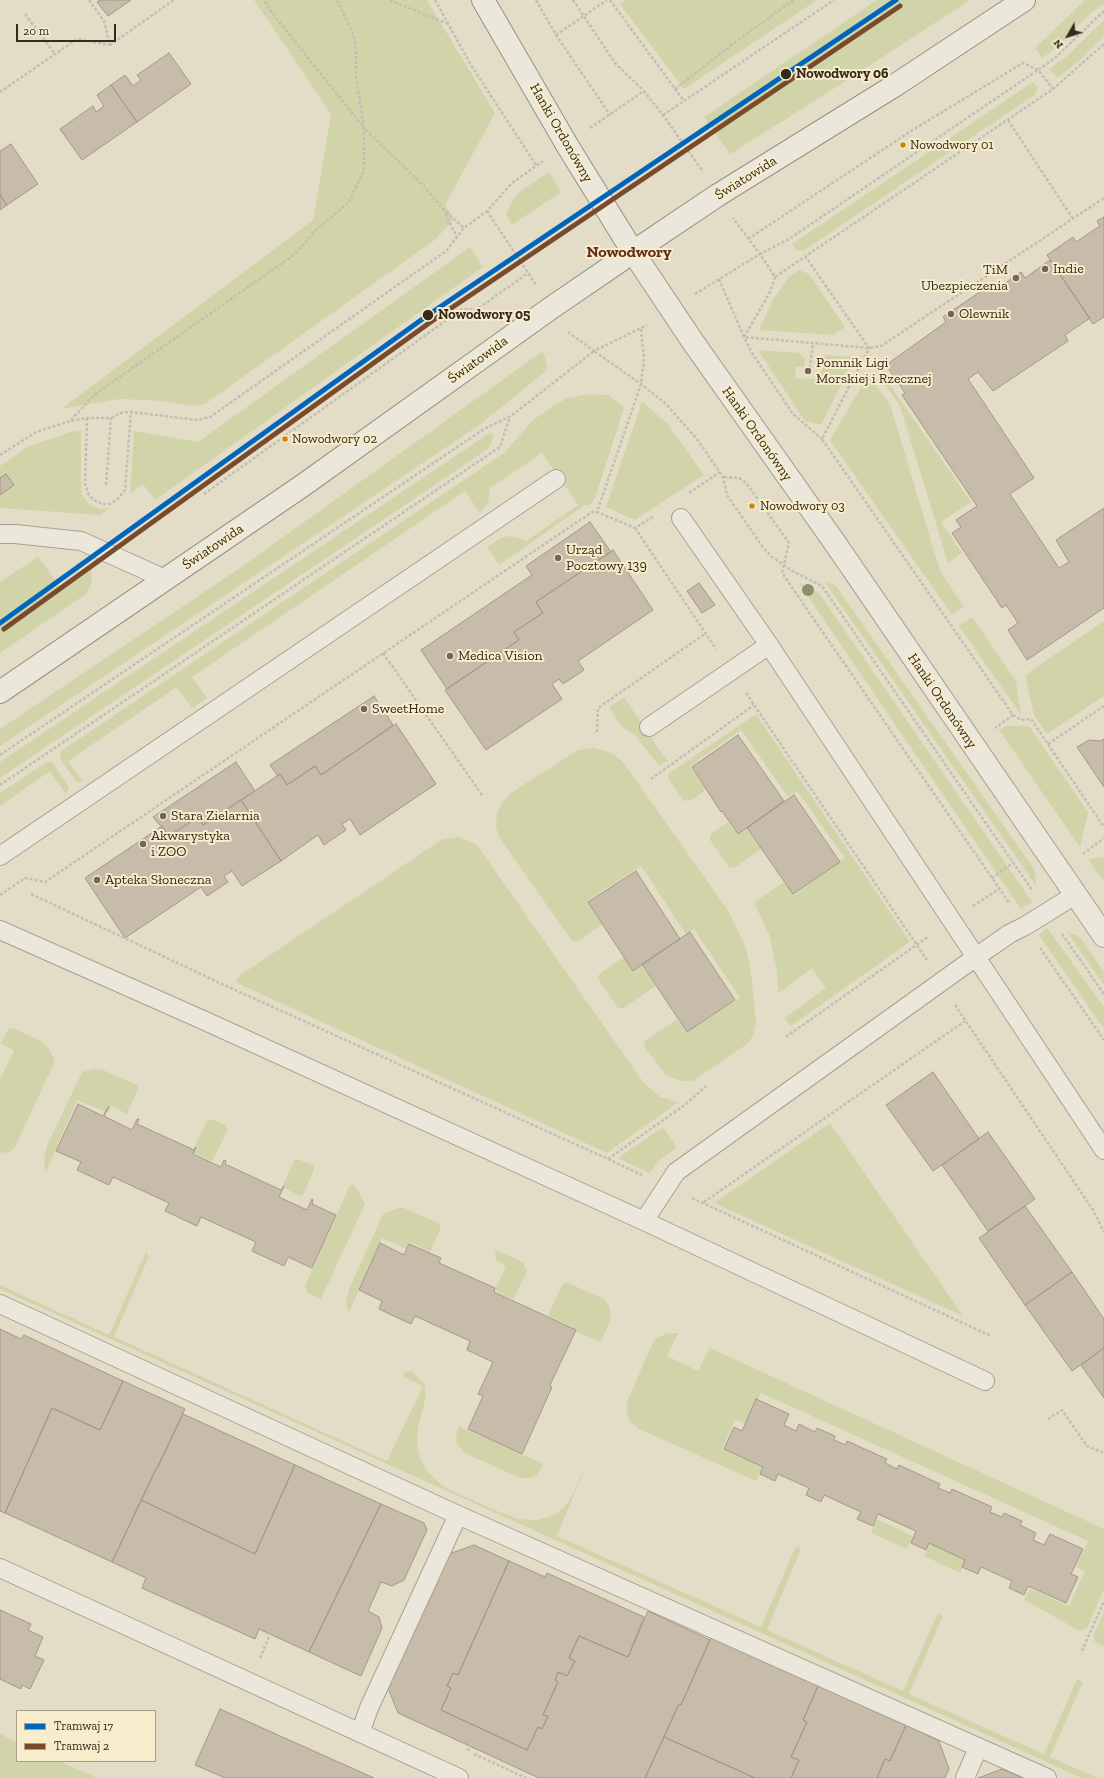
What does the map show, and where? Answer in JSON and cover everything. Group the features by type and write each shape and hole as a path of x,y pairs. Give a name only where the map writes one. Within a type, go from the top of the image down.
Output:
{"street":[{"name":"Hanki Ordonówny","path":"483,0 567,145 633,252 693,342 839,550 1104,936"},
{"name":"Światowida","path":"0,692 302,486 551,308 633,252 718,195 894,86 1024,0"}],"lane":[{"path":"0,856 556,479"},
{"path":"681,518 769,645 953,920 1104,1150"},
{"path":"0,546 7,534 81,541 164,579"},
{"path":"649,727 769,645"},
{"path":"644,1221 676,1172 1009,934 1025,926 1046,911 1075,894"},
{"path":"0,930 203,1020 644,1221 985,1381"},
{"path":"0,1304 458,1515 1048,1778"},
{"path":"360,1733 369,1708 458,1515"},
{"path":"0,1568 459,1778"},
{"path":"965,1778 978,1748"}],"path":[{"path":"89,0 104,21 110,46"},
{"path":"0,92 77,39 110,46 174,0"},
{"path":"264,0 273,14 364,128 424,186 441,207 464,228"},
{"path":"70,421 94,395 295,254 318,228 349,202 364,170 364,128 356,77 354,36 337,0"},
{"path":"390,0 448,25"},
{"path":"435,0 471,65 536,165"},
{"path":"536,0 556,35 610,115"},
{"path":"573,0 615,63 644,92 663,115 704,174"},
{"path":"556,35 609,0 684,101"},
{"path":"675,90 742,37 794,0"},
{"path":"663,115 834,0"},
{"path":"710,285 760,254 789,239 1038,70 1070,45 1104,11"},
{"path":"25,14 54,54"},
{"path":"744,336 770,292 775,277 1054,89 1104,44"},
{"path":"748,239 911,131 1023,63 1038,70 1054,89"},
{"path":"598,123 644,92"},
{"path":"1008,120 1073,219"},
{"path":"0,455 36,432 70,421 87,418 111,418 120,413 131,412 197,420 210,417 449,248 464,228 486,211 512,183 542,162"},
{"path":"744,336 869,348 880,346 1104,198"},
{"path":"441,207 457,237"},
{"path":"486,211 536,284"},
{"path":"736,221 775,277"},
{"path":"805,256 869,348"},
{"path":"204,494 462,309 476,310 528,273"},
{"path":"719,279 752,353 793,414 822,439 1013,715 1021,720 1031,719 1104,827"},
{"path":"0,755 484,429 511,416 594,351 641,329 644,359 641,384 600,505"},
{"path":"566,330 641,384 666,404 696,439 723,477 727,495 762,546 772,557 783,565 822,586 1104,994"},
{"path":"810,368 813,343"},
{"path":"822,439 869,348"},
{"path":"87,418 85,484 88,495 94,500 103,504 110,504 117,500 125,490 131,412"},
{"path":"0,785 500,447 511,416"},
{"path":"106,485 111,418"},
{"path":"723,477 739,478 747,484 789,543 782,572 1104,1040"},
{"path":"0,895 25,878 45,882 592,512 597,512"},
{"path":"635,528 917,945"},
{"path":"597,732 598,708 706,632"},
{"path":"383,653 482,795"},
{"path":"651,779 754,705"},
{"path":"1048,744 1104,706"},
{"path":"997,735 993,729 1013,715"},
{"path":"1084,861 1081,855 1104,838"},
{"path":"786,1037 999,889"},
{"path":"31,894 222,984 608,1159 686,1104 706,1086"},
{"path":"991,1336 704,1202 965,1021 1093,1210 1104,1232"},
{"path":"1048,1420 1062,1410 1087,1446 1104,1453"},
{"path":"1082,1651 1104,1601"},
{"path":"470,1746 468,1751 526,1778"}],"green space":[{"path":"254,0 427,0 495,113 445,205 454,219 436,239 205,404 194,406 163,401 120,399 61,409 313,220 331,114"},
{"path":"626,0 817,0 684,89 620,4"},
{"path":"877,0 970,0 843,83 730,154 704,117"},
{"path":"1085,0 1104,0 1104,4 1091,13 1056,48 1042,58 1035,48"},
{"path":"1104,20 1104,36 1079,61 1059,77 1054,75 1049,69 1067,56"},
{"path":"1033,82 1037,87 1036,94 803,251 796,250 792,244"},
{"path":"549,172 561,192 512,225 506,215 513,199 519,192"},
{"path":"470,247 483,267 155,500 143,484 130,494 134,431 198,442"},
{"path":"799,270 809,274 845,327 833,335 759,330 774,298 789,277"},
{"path":"758,350 800,353 805,359 804,367 796,367 795,378 820,380 825,355 855,357 821,425 805,421"},
{"path":"543,351 548,369 481,424 0,746 0,729 237,570"},
{"path":"879,369 971,502 941,522 962,553 948,563 900,406 876,371"},
{"path":"868,375 890,404 940,571 964,607 952,615 830,440"},
{"path":"588,394 609,395 624,408 595,498 590,505 585,505 499,565 487,547 500,538 508,536 526,541 578,505 542,453 490,488 488,504 480,513 465,491 192,677 207,698 192,708 177,687 68,761 83,782 76,782 60,758 61,751 504,453 533,420 553,406 567,398"},
{"path":"642,402 667,423 704,475 635,520 606,507"},
{"path":"81,430 81,494 89,504 100,509 110,508 100,515 0,508 0,466 27,447 70,432"},
{"path":"491,432 494,436 488,449 0,778 0,762"},
{"path":"38,557 62,589 91,569 92,579 90,587 86,594 0,653 0,582"},
{"path":"824,581 836,586 1034,869 1037,887"},
{"path":"798,582 819,593 1032,902 1021,909"},
{"path":"972,617 1016,681 1021,715 959,626"},
{"path":"1104,621 1104,696 1047,734 1034,715 1025,675"},
{"path":"624,697 667,761 659,766 636,736 622,727 609,707"},
{"path":"756,714 910,942 791,1026 784,1018 826,988 812,968 778,994 777,971 769,934 755,905 756,901 784,882 794,895 845,858 797,791 788,797 741,730 690,766 706,790 692,800 684,801 668,778 668,774"},
{"path":"1006,726 1029,726 1088,812 1080,847 999,730"},
{"path":"594,748 612,753 623,762 729,912 746,948 751,972 756,1023 753,1036 747,1044 693,1081 681,1081 666,1075 644,1046 645,1041 677,1019 686,1033 740,998 694,929 686,934 641,866 587,901 602,925 578,941 572,941 499,837 496,827 497,814 501,804 509,794 578,750"},
{"path":"48,761 53,763 69,787 68,791 65,793 50,771 0,806 0,793"},
{"path":"728,822 737,835 746,829 761,849 734,868 729,867 710,840 710,835"},
{"path":"459,837 477,845 644,1083 660,1097 679,1102 607,1153 235,982 239,976 441,840"},
{"path":"1104,857 1104,882 1088,859"},
{"path":"1048,929 1104,1007 1104,1029 1039,935"},
{"path":"1067,932 1078,936 1082,940 1104,972 1104,985"},
{"path":"624,957 633,972 642,966 656,986 622,1009 618,1008 598,979 599,974"},
{"path":"12,1028 43,1042 49,1049 55,1061 15,1147 10,1152 4,1153 0,1151 0,1080 14,1050 1,1044 8,1029"},
{"path":"101,1069 137,1085 138,1089 127,1114 111,1106 108,1113 77,1100 46,1172 44,1161 46,1148 82,1072"},
{"path":"211,1119 225,1125 228,1130 212,1161 192,1152 207,1121"},
{"path":"830,1123 963,1316 714,1203"},
{"path":"663,1127 677,1148 661,1159 649,1173 618,1158"},
{"path":"297,1159 313,1165 314,1170 302,1197 282,1187 294,1161"},
{"path":"350,1185 354,1185 365,1204 321,1299 308,1293 305,1286"},
{"path":"399,1208 404,1208 439,1223 441,1228 430,1252 412,1243 408,1250 382,1238 349,1312 346,1304 349,1289 383,1214"},
{"path":"496,1250 523,1262 527,1271 513,1299 495,1290 506,1266 496,1260"},
{"path":"146,1252 149,1256 114,1337 387,1461 423,1386 404,1377 404,1373 411,1371 424,1383 426,1397 418,1426 417,1443 421,1461 429,1473 444,1487 518,1519 538,1520 554,1515 565,1506 572,1496 592,1451 557,1536 761,1627 796,1546 801,1549 767,1630 903,1691 938,1613 943,1616 909,1694 1044,1754 1077,1679 1083,1682 1050,1757 1098,1778 1082,1778 0,1289 0,1285 109,1335"},
{"path":"566,1282 604,1299 609,1306 611,1315 610,1321 601,1342 572,1330 573,1327 548,1316 562,1285"},
{"path":"668,1333 678,1333 667,1356 698,1371 710,1348 1104,1529 1104,1589 1087,1628 1080,1631 1024,1600 1030,1589 1069,1606 1085,1571 1076,1567 1088,1541 761,1393 746,1424 735,1420 722,1449 763,1467 756,1481 639,1429 631,1423 627,1414 627,1402 653,1342 658,1337"},
{"path":"459,1426 543,1464 537,1475 529,1478 521,1478 473,1457 463,1451 457,1443 456,1435"},
{"path":"877,1519 913,1536 907,1549 871,1533"},
{"path":"930,1543 966,1560 960,1573 924,1556"},
{"path":"1104,1612 1104,1647 1094,1641 1094,1634"},
{"path":"0,1734 16,1742 16,1762 61,1762 97,1778 0,1778"}],"building":[{"path":"100,0 131,0 108,16 97,2"},
{"path":"169,53 191,84 137,122 111,85 125,75 133,86 141,80 137,75"},
{"path":"111,85 137,122 82,160 60,129 93,106 96,112 104,106 97,95"},
{"path":"11,144 38,184 7,205 0,195 0,151"},
{"path":"0,195 7,205 0,210"},
{"path":"1104,217 1104,317 1093,324 1047,255 1073,237 1076,242 1100,226 1097,221"},
{"path":"1050,260 1090,318 1065,335 1068,341 993,391 978,372 968,379 1034,478 1010,494 1059,568 1069,562 1056,540 1104,508 1104,608 1027,660 1008,630 1018,623 1006,605 1002,608 952,533 961,527 956,520 977,506 902,395 905,393 886,365 946,322 943,317 993,283 997,289 1021,272 1025,278"},
{"path":"6,474 14,485 0,495 0,478"},
{"path":"590,522 611,552 536,602 543,613 514,632 519,640 447,689 421,650 532,575 526,566"},
{"path":"613,550 653,610 578,661 584,670 563,684 559,679 552,684 562,699 486,750 445,690 519,640 514,632 543,613 536,602"},
{"path":"699,583 715,605 702,613 687,591"},
{"path":"374,696 393,725 321,775 315,766 287,785 280,774 278,776 270,765"},
{"path":"396,724 436,784 360,835 350,819 342,824 346,830 324,845 318,835 281,861 241,800 280,774 287,785 315,766 321,775"},
{"path":"738,735 784,801 738,834 722,811 721,812 692,767"},
{"path":"1104,739 1104,787 1077,747 1089,740 1100,741"},
{"path":"236,762 255,791 203,825 198,817 169,836 153,817"},
{"path":"794,795 840,862 793,894 747,828"},
{"path":"241,800 281,861 242,886 232,871 224,876 228,882 207,896 201,887 125,938 85,878 162,826 169,836 198,817 203,825"},
{"path":"636,871 680,939 633,971 588,902"},
{"path":"690,932 735,1000 687,1032 642,964"},
{"path":"933,1072 979,1139 933,1171 886,1105"},
{"path":"78,1104 103,1116 109,1106 104,1116 132,1130 137,1119 139,1119 137,1124 194,1150 196,1147 193,1154 221,1167 224,1160 226,1161 225,1164 281,1190 284,1186 279,1197 307,1210 312,1199 312,1204 336,1215 312,1268 288,1257 284,1266 252,1251 256,1242 201,1217 197,1226 165,1211 169,1203 113,1177 109,1185 77,1170 81,1162 56,1151"},
{"path":"988,1132 1035,1199 988,1231 942,1165"},
{"path":"1025,1206 1072,1272 1025,1305 979,1238"},
{"path":"380,1243 404,1255 409,1244 441,1258 439,1263 495,1288 494,1292 576,1330 550,1385 552,1387 522,1454 468,1429 483,1396 478,1394 493,1362 467,1350 470,1341 415,1316 411,1324 379,1309 382,1301 359,1290"},
{"path":"1072,1272 1104,1319 1104,1348 1072,1371 1025,1305"},
{"path":"0,1329 21,1339 24,1335 123,1381 100,1430 52,1408 5,1513 0,1511"},
{"path":"1104,1348 1104,1398 1081,1365"},
{"path":"123,1381 185,1409 112,1562 5,1513 52,1408 100,1430"},
{"path":"756,1399 789,1414 784,1425 796,1431 799,1424 815,1432 817,1428 835,1436 834,1440 846,1445 847,1441 887,1459 885,1463 897,1469 899,1465 940,1484 938,1488 950,1493 952,1489 992,1507 990,1512 1002,1517 1004,1513 1022,1521 1020,1525 1036,1533 1033,1540 1044,1545 1050,1534 1083,1549 1071,1574 1078,1577 1066,1603 1028,1586 1024,1595 1009,1588 1012,1581 981,1567 978,1574 962,1567 965,1560 929,1543 926,1550 911,1543 916,1531 878,1514 873,1526 857,1519 861,1512 824,1495 821,1502 806,1495 809,1488 778,1474 775,1481 760,1474 763,1467 724,1449 734,1427 742,1431"},
{"path":"183,1414 295,1465 255,1554 141,1500"},
{"path":"295,1465 381,1504 309,1652 259,1629 255,1639 142,1588 146,1578 112,1562 141,1500 255,1554"},
{"path":"381,1504 424,1523 427,1530 404,1580 392,1586 381,1582 368,1611 379,1617 382,1628 361,1676 309,1652"},
{"path":"474,1545 509,1561 458,1675 453,1673 447,1686 451,1688 441,1710 527,1750 538,1727 542,1729 548,1716 543,1715 558,1682 555,1680 558,1672 567,1676 575,1661 569,1658 579,1636 628,1657 648,1611 710,1640 681,1705 679,1704 645,1778 539,1778 398,1713 388,1688 449,1554"},
{"path":"509,1561 545,1577 547,1573 644,1617 628,1657 579,1636 569,1658 575,1661 567,1676 558,1672 555,1680 558,1682 543,1715 548,1716 542,1729 538,1727 527,1750 441,1710 451,1688 447,1686 453,1673 458,1675"},
{"path":"0,1610 31,1624 28,1630 43,1637 35,1656 44,1660 30,1689 22,1685 21,1689 0,1679"},
{"path":"711,1637 818,1686 803,1720 807,1722 791,1757 799,1760 791,1778 755,1778 664,1737 679,1704 681,1705"},
{"path":"818,1686 906,1725 890,1761 885,1759 877,1778 791,1778 799,1760 791,1757 807,1722 803,1720"},
{"path":"220,1709 374,1778 225,1778 195,1765"},
{"path":"906,1725 939,1741 949,1769 945,1778 877,1778 885,1759 890,1761"},
{"path":"664,1737 755,1778 645,1778"},
{"path":"1002,1769 1023,1778 978,1778"}],"tram line":[{"name":"17","path":"0,623 428,315 896,0"},
{"name":"2","path":"4,629 432,321 900,6"}],"place":[{"name":"Nowodwory 06","path":"786,74"},
{"name":"Nowodwory 01","path":"903,145"},
{"name":"Indie","path":"1045,269"},
{"name":"TiM Ubezpieczenia","path":"1016,278"},
{"name":"Olewnik","path":"951,314"},
{"name":"Nowodwory 05","path":"428,315"},
{"name":"Pomnik Ligi Morskiej i Rzecznej","path":"808,371"},
{"name":"Nowodwory 02","path":"285,439"},
{"name":"Nowodwory 03","path":"752,506"},
{"name":"Urząd Pocztowy 139","path":"558,558"},
{"name":"Medica Vision","path":"450,656"},
{"name":"SweetHome","path":"364,709"},
{"name":"Stara Zielarnia","path":"163,816"},
{"name":"Akwarystyka i ZOO","path":"143,844"},
{"name":"Apteka Słoneczna","path":"97,880"}],"district":[{"name":"Nowodwory","path":"629,252"}]}
